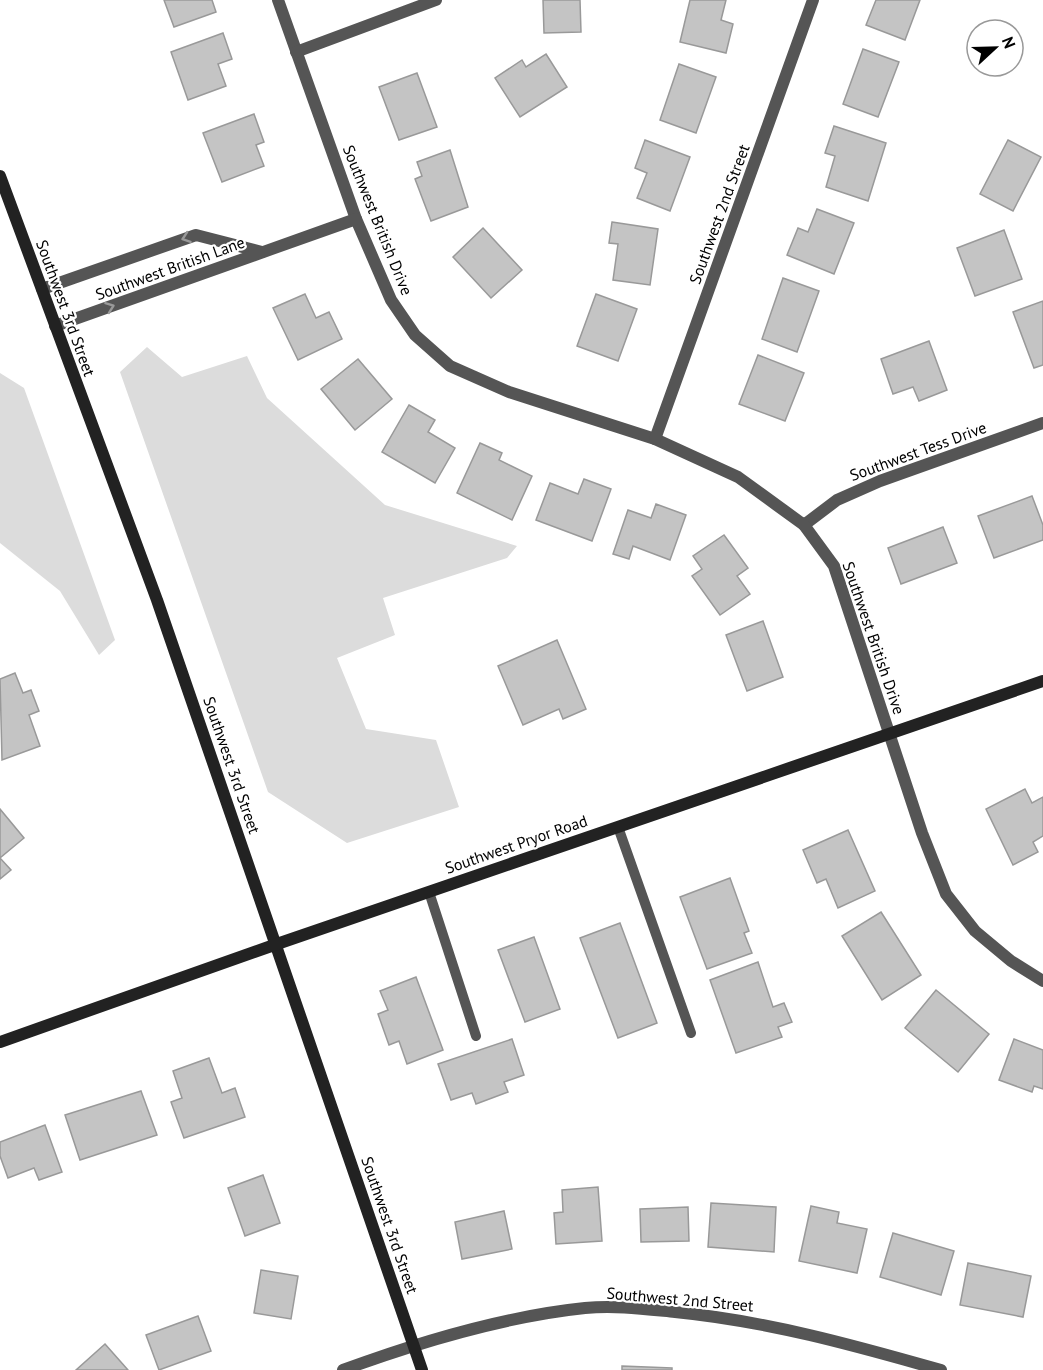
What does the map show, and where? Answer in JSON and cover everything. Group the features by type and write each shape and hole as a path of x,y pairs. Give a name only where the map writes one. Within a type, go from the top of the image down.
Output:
{"main road":[{"name":"Southwest 3rd Street","path":"0,176 157,600 422,1370"},
{"name":"Southwest Pryor Road","path":"0,1042 277,944 1043,681"}],"street":[{"name":"Southwest British Drive","path":"278,0 356,219 391,300 415,335 450,366 509,392 655,439"},
{"path":"296,52 436,0"},
{"name":"Southwest 2nd Street","path":"655,439 813,0"},
{"name":"Southwest British Lane","path":"55,326 356,219"},
{"name":"Southwest British Lane","path":"42,289 196,235 262,252"},
{"name":"Southwest Tess Drive","path":"804,525 837,500 879,481 1043,423"},
{"path":"655,439 738,477 804,525"},
{"name":"Southwest British Drive","path":"804,525 834,566 922,833 946,894 975,931 1011,962 1043,981"},
{"name":"Southwest 2nd Street","path":"343,1370 414,1345 526,1318 585,1308 625,1307 759,1322 808,1333 941,1370"}],"lane":[{"path":"618,827 691,1033"},
{"path":"429,892 476,1036"}],"shaded area":[{"path":"147,347 182,377 247,356 267,398 385,505 517,546 507,558 383,598 395,635 337,658 366,729 436,740 459,807 347,843 268,792 120,372"},
{"path":"0,373 24,388 115,640 99,655 60,591 0,543"}],"building":[{"path":"164,0 212,0 216,12 174,27"},
{"path":"543,0 580,0 581,32 544,33"},
{"path":"690,0 726,0 721,20 733,24 726,53 680,42"},
{"path":"876,0 920,0 905,40 866,25"},
{"path":"223,33 232,59 218,64 226,86 188,100 171,52"},
{"path":"863,49 899,62 878,117 843,104"},
{"path":"546,54 567,87 520,117 495,78 522,60 526,67"},
{"path":"679,64 716,77 696,133 660,120"},
{"path":"417,73 437,127 399,140 379,87"},
{"path":"254,114 264,142 256,145 264,166 222,182 203,133"},
{"path":"834,126 886,143 868,201 826,187 835,156 825,153"},
{"path":"645,140 690,157 670,211 637,198 647,173 635,168"},
{"path":"1008,140 1041,157 1013,211 980,194"},
{"path":"450,150 468,207 431,221 415,179 422,176 417,162"},
{"path":"817,209 854,223 834,274 787,255 798,228 808,232"},
{"path":"612,222 658,229 650,285 613,280 618,244 609,243"},
{"path":"483,228 522,270 491,298 453,257"},
{"path":"1004,230 1022,279 975,296 957,248"},
{"path":"783,278 819,291 797,352 762,339"},
{"path":"305,294 316,318 329,312 342,339 298,360 273,308"},
{"path":"596,294 637,309 618,361 577,346"},
{"path":"1043,301 1043,365 1034,368 1013,312"},
{"path":"929,341 947,390 919,401 913,387 893,394 881,359"},
{"path":"758,355 804,373 785,421 739,404"},
{"path":"358,359 392,399 355,430 321,389"},
{"path":"409,405 435,420 428,432 455,448 435,483 382,452"},
{"path":"480,443 502,453 499,460 532,476 512,520 457,493"},
{"path":"584,479 611,489 592,541 536,520 550,483 578,494"},
{"path":"1032,496 1043,525 1043,540 994,558 978,516"},
{"path":"656,504 686,515 670,560 633,546 629,559 613,554 628,510 651,518"},
{"path":"943,527 957,563 901,584 888,548"},
{"path":"724,535 748,568 737,576 750,594 720,615 692,576 702,569 693,556"},
{"path":"763,621 783,677 747,691 726,635"},
{"path":"557,640 586,709 563,719 559,709 523,725 498,666"},
{"path":"15,673 23,693 31,690 39,711 29,715 40,746 2,760 0,679"},
{"path":"1025,789 1032,803 1043,797 1043,836 1033,842 1038,852 1013,865 986,809"},
{"path":"0,809 24,838 0,858"},
{"path":"848,830 875,891 838,908 826,879 817,883 803,850"},
{"path":"0,858 11,870 0,879"},
{"path":"730,878 749,931 744,933 752,953 707,969 680,897"},
{"path":"881,912 921,975 882,1000 842,936"},
{"path":"620,923 657,1023 618,1038 580,938"},
{"path":"534,937 560,1009 525,1022 498,950"},
{"path":"758,962 773,1007 784,1003 792,1022 778,1027 782,1037 736,1053 710,980"},
{"path":"416,977 443,1050 407,1064 399,1041 389,1045 378,1014 388,1010 380,991"},
{"path":"936,990 989,1034 958,1072 905,1028"},
{"path":"512,1039 524,1075 504,1082 508,1092 476,1104 472,1093 451,1100 438,1064"},
{"path":"1014,1039 1043,1050 1043,1089 1034,1086 1032,1092 999,1080"},
{"path":"209,1058 222,1093 235,1088 245,1117 184,1138 171,1102 182,1098 173,1071"},
{"path":"141,1091 157,1135 80,1160 65,1115"},
{"path":"45,1125 62,1172 39,1180 34,1168 8,1178 0,1156 0,1142"},
{"path":"263,1175 280,1223 245,1236 228,1188"},
{"path":"598,1187 602,1241 556,1244 554,1213 563,1212 562,1190"},
{"path":"711,1203 776,1207 774,1252 708,1247"},
{"path":"811,1206 839,1212 837,1223 867,1229 857,1273 799,1261"},
{"path":"688,1207 689,1241 641,1242 640,1209"},
{"path":"504,1211 512,1249 462,1259 455,1222"},
{"path":"893,1233 954,1251 941,1295 880,1277"},
{"path":"968,1263 1031,1276 1023,1317 960,1305"},
{"path":"261,1270 298,1276 291,1319 254,1313"},
{"path":"198,1316 211,1351 159,1370 146,1335"},
{"path":"105,1344 128,1370 76,1370"},
{"path":"622,1366 672,1368 672,1370 622,1370"}]}
